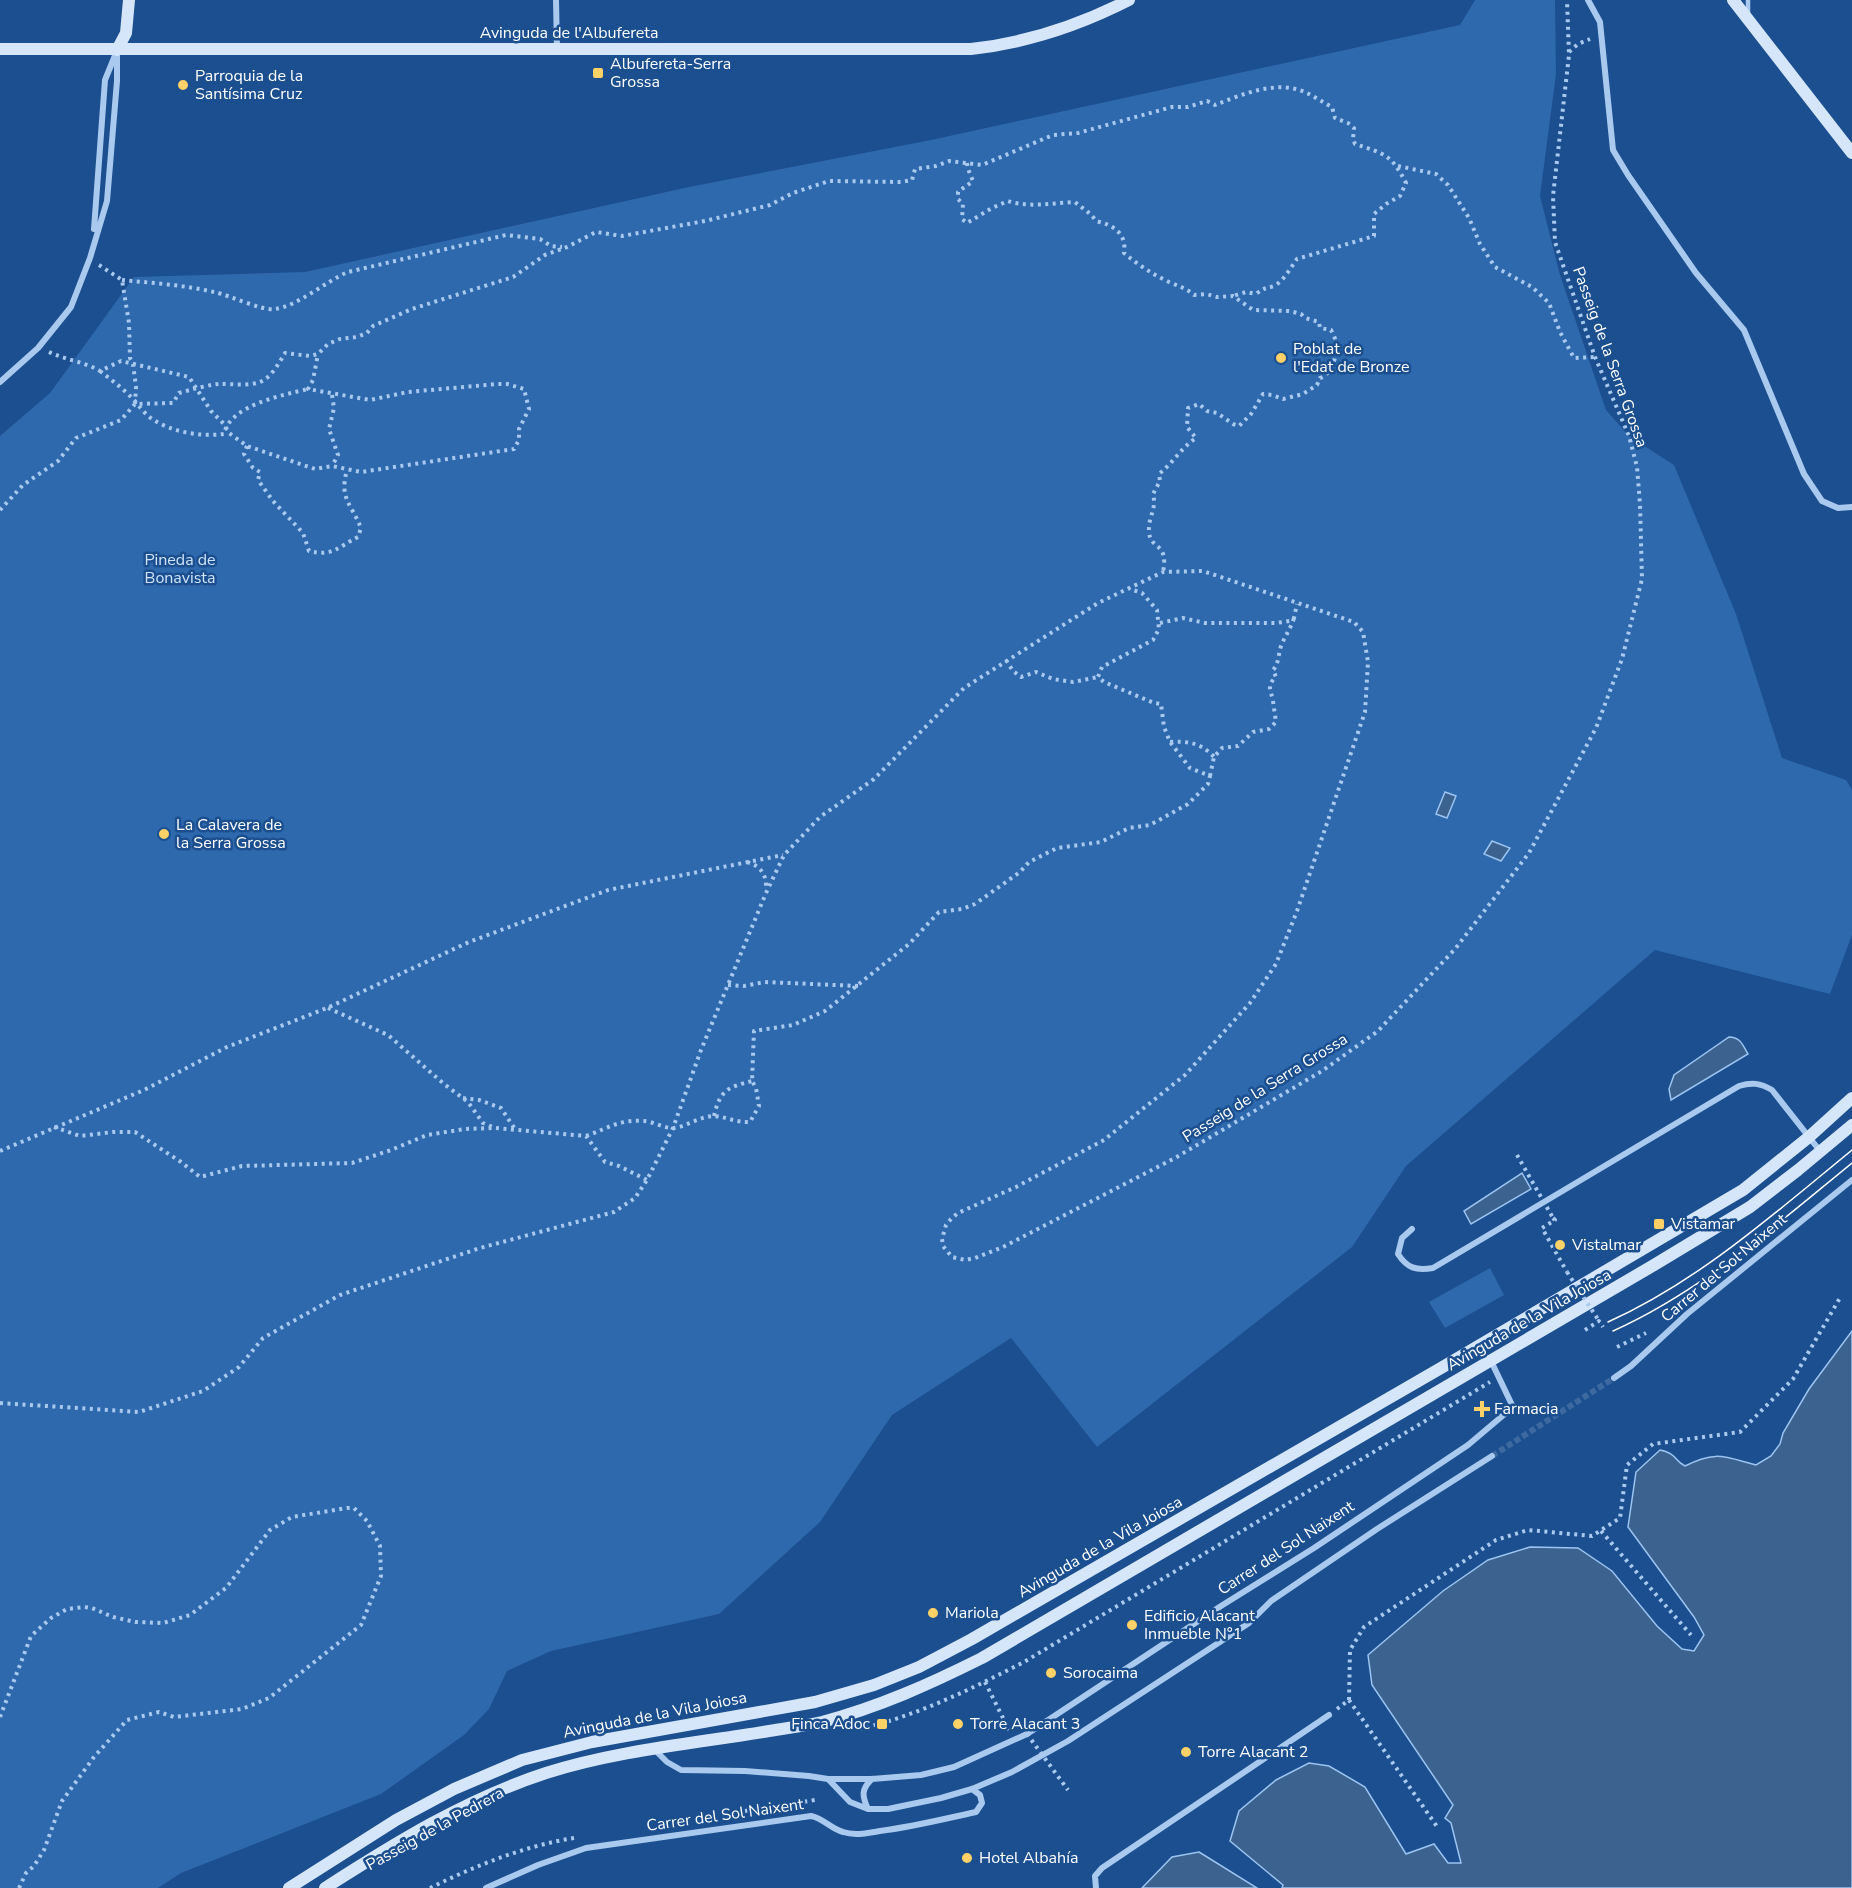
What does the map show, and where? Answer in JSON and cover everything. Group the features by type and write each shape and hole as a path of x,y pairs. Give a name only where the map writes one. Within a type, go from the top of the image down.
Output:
{"main road":[{"path":"117,50 126,33 129,0"},
{"name":"Avinguda de l'Albufereta","path":"0,49 971,49 994,46 1051,32 1102,14 1130,0"},
{"path":"1733,0 1852,153"},
{"name":"Avinguda de la Vila Joiosa","path":"289,1888 396,1820 454,1789 522,1760 592,1742 815,1702 874,1685 919,1667 972,1639 1475,1348 1743,1190 1809,1137 1852,1098"},
{"name":"Avinguda de la Vila Joiosa","path":"325,1888 405,1838 463,1806 546,1773 655,1750 820,1722 882,1704 927,1686 992,1653 1750,1207 1852,1125"}],"street":[{"path":"556,0 557,50"},
{"path":"1588,0 1600,22 1613,150 1696,273 1744,330 1804,474 1822,501 1838,507 1852,507"},
{"path":"94,240 105,80 117,50"},
{"path":"0,382 38,348 71,307 90,258 107,201 117,81 117,50"},
{"path":"1412,1229 1402,1238 1398,1254 1405,1264 1419,1271 1433,1268 1739,1086 1750,1083 1762,1084 1772,1090 1821,1152"},
{"name":"Carrer del Sol Naixent","path":"1614,1378 1631,1366 1687,1314 1852,1180"},
{"name":"Carrer del Sol Naixent","path":"655,1750 667,1762 681,1770 745,1771 828,1779 872,1779 921,1775 954,1767 1027,1734 1468,1445 1513,1407 1491,1361 1475,1348"},
{"name":"Carrer del Sol Naixent","path":"868,1809 888,1809 972,1789 1012,1773 1068,1741 1249,1623 1271,1601 1377,1529 1492,1456"},
{"path":"1096,1888 1095,1876 1102,1868 1329,1715"},
{"path":"828,1779 850,1802 868,1809"},
{"path":"868,1809 863,1800 863,1791 865,1785 872,1779"},
{"name":"Carrer del Sol Naixent","path":"486,1888 538,1865 586,1848 811,1816 819,1817 829,1826 842,1832 856,1834 914,1826 976,1812 982,1803 980,1795 972,1789"}],"lane":[{"path":"1748,0 1748,20"}],"path":[{"name":"Passeig de la Serra Grossa","path":"1297,604 1354,622 1363,632 1368,662 1367,696 1365,712 1297,911 1276,964 1250,1003 1185,1075 1104,1140 1016,1187 958,1213 946,1225 942,1239 942,1246 952,1257 965,1260 1003,1247 1175,1158 1322,1071 1378,1031 1455,949 1528,853 1596,728 1622,659 1642,579 1640,504 1637,467 1629,436 1595,357 1555,242 1553,196 1568,52 1568,0"},
{"path":"1568,52 1578,44 1601,35"},
{"path":"135,404 173,403 179,393 219,383 228,385 259,382 274,369 285,353 310,356 318,354 328,344 367,333 374,326 412,309 513,277 545,255 596,232 622,236 667,229 770,205 793,193 830,181 901,182 912,180 915,169 936,166 949,161 967,163 982,165 1053,135 1078,133 1172,107 1188,107 1207,101 1215,105 1257,91 1285,86 1306,92 1332,107 1335,118 1354,128 1355,144 1383,153 1397,165 1406,183 1400,196 1374,214 1374,236 1297,259 1275,285 1264,287 1256,294 1246,292 1217,297 1206,294 1194,295 1181,285 1170,283 1142,268 1124,253 1125,244 1121,234 1114,227 1109,223 1096,221 1090,212 1075,202 1035,206 1008,201 967,223 962,219 963,204 958,200 958,192 973,181 967,163"},
{"path":"1397,165 1436,174 1448,185 1469,218 1480,244 1495,267 1532,287 1549,303 1560,332 1574,357 1595,357"},
{"path":"90,258 122,280 213,291 265,310 278,309 315,292 334,278 348,272 496,237 506,235 540,239 551,246 567,247"},
{"path":"0,510 24,485 58,461 76,438 121,420 135,404 136,387 133,364 129,357 129,323 122,280"},
{"path":"1163,572 1166,559 1162,549 1151,541 1148,530 1155,503 1153,494 1160,481 1159,474 1169,466 1179,452 1196,438 1187,427 1188,408 1199,404 1207,411 1217,413 1239,426 1251,414 1263,394 1283,399 1310,391 1330,370 1336,355 1336,345 1331,330 1320,328 1319,322 1290,311 1253,310 1233,296"},
{"path":"38,348 65,359 91,365 131,396 135,404 152,419 176,430 205,436 224,434 225,426 258,403 308,389 370,400 408,392 507,384 524,389 530,409 519,429 519,440 514,449 371,471 361,472 332,466 315,469 248,446 229,433 225,426 211,411 189,378 121,361 100,370"},
{"path":"308,389 313,380 318,354"},
{"path":"332,395 334,408 329,429 338,456 332,466"},
{"path":"248,446 244,454 253,468 260,472 258,480 264,490 303,533 309,550 322,554 334,551 358,537 361,528 347,502 343,487 347,470"},
{"path":"0,1403 139,1412 203,1391 239,1367 263,1338 340,1294 480,1248 614,1212 635,1198 647,1180 673,1128 700,1050 784,855 820,817 874,779 964,688 1098,603 1163,572 1203,571 1297,604 1290,631 1282,645 1277,666 1273,670 1276,677 1270,683 1269,690 1273,699 1275,722 1269,729 1253,732 1238,746 1222,748 1214,757 1208,784 1188,804 1150,825 1129,828 1101,842 1058,848 1029,862 1020,872 975,904 962,909 939,912 909,944 825,1011 793,1024 754,1031 752,1081 756,1088 759,1106 750,1122 739,1123 714,1116 696,1119 673,1128 644,1121 631,1121 614,1123 586,1136 495,1128 465,1129 427,1135 352,1163 242,1166 200,1177 135,1132 80,1136 54,1127"},
{"path":"1098,677 1102,667 1153,640 1159,629 1157,610 1142,592 1129,589"},
{"path":"1160,623 1183,618 1205,623 1276,623 1290,621 1294,618"},
{"path":"1006,660 1013,671 1021,677 1036,672 1053,679 1072,682 1098,677"},
{"path":"1098,677 1104,682 1161,704 1164,727 1170,742 1190,768 1209,776"},
{"path":"1170,742 1194,743 1207,749 1214,757"},
{"path":"0,1151 144,1090 227,1047 327,1008 469,942 608,890 784,855"},
{"path":"747,862 756,865 765,876 766,893"},
{"path":"728,985 744,986 765,982 858,986"},
{"path":"327,1008 388,1035 463,1098 483,1123 495,1128"},
{"path":"714,1116 722,1093 736,1085 752,1081"},
{"path":"463,1098 479,1100 501,1108 515,1130"},
{"path":"586,1136 606,1162 647,1180"},
{"path":"1517,1155 1555,1221 1542,1228 1567,1272 1604,1327"},
{"path":"1437,1828 1349,1700 1350,1650 1364,1627 1496,1540 1528,1530 1592,1536 1620,1518 1627,1465 1653,1444 1740,1432 1793,1379 1841,1296"},
{"path":"1585,1330 1599,1321"},
{"path":"0,1717 31,1636 51,1618 67,1609 92,1608 112,1617 163,1623 190,1615 226,1588 270,1530 292,1517 354,1508 367,1521 381,1546 381,1576 361,1624 269,1698 242,1709 174,1717 159,1712 139,1715 127,1719 118,1727 62,1801 44,1850 34,1866 26,1873 19,1888"},
{"path":"1601,1531 1691,1635"},
{"path":"985,1682 1011,1735"},
{"path":"1329,1715 1349,1700"},
{"path":"1027,1734 1068,1790"}],"green space":[{"name":"Pineda de Bonavista","path":"1475,0 1555,0 1556,74 1540,196 1560,275 1606,410 1629,436 1674,465 1736,614 1782,758 1846,780 1852,790 1852,935 1830,994 1655,950 1406,1166 1352,1247 1097,1447 1011,1338 892,1415 820,1522 719,1614 551,1651 507,1671 489,1709 464,1735 381,1794 181,1873 158,1888 0,1888 0,436 50,393 134,277 305,272 689,187 931,140 1460,25"},
{"path":"1490,1268 1504,1295 1445,1328 1429,1302"}],"shaded area":[{"path":"1445,792 1456,796 1447,818 1436,814"},
{"path":"1492,841 1510,848 1501,861 1484,854"},
{"path":"1729,1037 1739,1040 1748,1054 1671,1100 1669,1089 1674,1075"},
{"path":"1522,1173 1531,1189 1471,1224 1464,1211"},
{"path":"1852,1331 1852,1888 1282,1888 1283,1885 1230,1841 1239,1811 1276,1780 1309,1763 1329,1766 1365,1787 1406,1854 1434,1844 1448,1863 1461,1863 1451,1823 1445,1818 1453,1805 1372,1685 1368,1655 1443,1591 1488,1560 1530,1547 1578,1548 1612,1571 1657,1626 1682,1649 1694,1651 1704,1635 1694,1617 1628,1527 1636,1472 1660,1450 1670,1453 1685,1466 1713,1457 1756,1465 1771,1456 1780,1444 1783,1433 1809,1389"},
{"path":"1199,1852 1257,1888 1142,1888 1172,1857"}],"tunnel":[{"path":"1492,1456 1614,1378"}],"tram line":[{"path":"1608,1322 1674,1287 1705,1266 1765,1221 1852,1150"},
{"path":"1613,1331 1646,1315 1738,1255 1852,1163"}],"place":[{"name":"Albufereta-Serra Grossa","path":"598,73"},
{"name":"Parroquia de la Santísima Cruz","path":"183,85"},
{"name":"Poblat de l'Edat de Bronze","path":"1281,358"},
{"name":"La Calavera de la Serra Grossa","path":"164,834"},
{"name":"Vistamar","path":"1659,1224"},
{"name":"Vistalmar","path":"1560,1245"},
{"name":"Farmacia","path":"1482,1409"},
{"name":"Mariola","path":"933,1613"},
{"name":"Edificio Alacant Inmueble N°1","path":"1132,1625"},
{"name":"Sorocaima","path":"1051,1673"},
{"name":"Finca Adoc","path":"882,1724"},
{"name":"Torre Alacant 3","path":"958,1724"},
{"name":"Torre Alacant 2","path":"1186,1752"},
{"name":"Hotel Albahía","path":"967,1858"}]}
